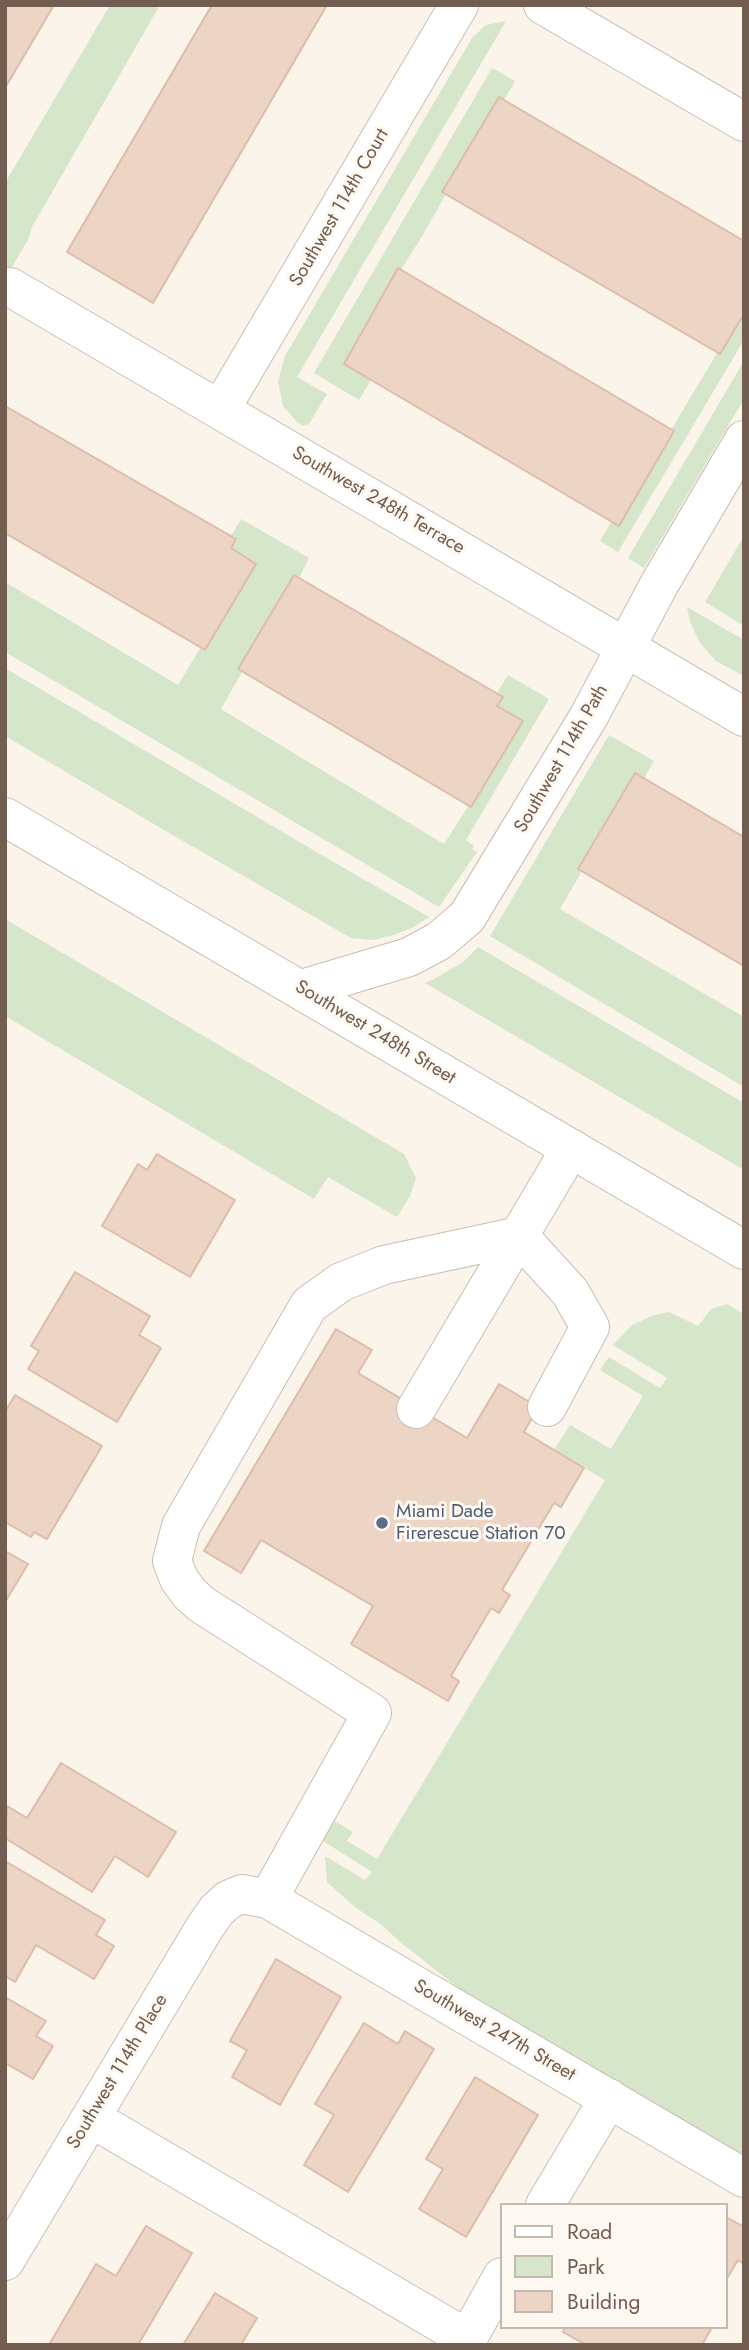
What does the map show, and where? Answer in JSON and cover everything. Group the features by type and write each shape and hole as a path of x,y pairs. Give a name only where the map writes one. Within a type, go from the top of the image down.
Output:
{"street":[{"name":"Southwest 114th Court","path":"220,410 458,5"},
{"path":"543,5 744,122"},
{"name":"Southwest 248th Terrace","path":"10,286 744,717"},
{"name":"Southwest 114th Path","path":"302,989 417,953 439,941 467,917 589,716 625,647 744,440"},
{"name":"Southwest 248th Street","path":"5,817 744,1250"},
{"path":"416,1409 571,1148"},
{"path":"519,1236 570,1292 590,1327 547,1407"},
{"path":"255,1896 372,1713 201,1604 190,1594 174,1570 172,1562 181,1525 309,1305 341,1282 384,1265 519,1236"},
{"name":"Southwest 247th Street","path":"255,1896 744,2178"},
{"name":"Southwest 114th Place","path":"5,2261 205,1927 228,1900 255,1896"},
{"path":"546,2203 609,2098"},
{"path":"91,2118 465,2342 500,2281"}],"green space":[{"path":"110,5 160,5 32,227 29,238 5,279 5,183"},
{"path":"506,21 297,377 327,394 309,424 303,426 283,406 278,382 285,356 472,38 486,25"},
{"path":"492,68 515,81 504,100 499,97 443,191 446,194 424,233 401,270 397,269 344,363 371,380 359,400 314,373"},
{"path":"744,314 744,340 618,552 600,541 611,522 619,526 671,430"},
{"path":"744,361 744,399 644,568 628,558"},
{"path":"241,519 309,558 299,578 293,575 238,669 242,672 221,709 444,844 469,805 472,806 523,721 497,706 503,697 497,693 508,675 549,699 466,840 477,852 439,907 5,652 5,582 178,685 201,647 231,548 236,540 231,536"},
{"path":"744,536 744,626 705,602"},
{"path":"687,607 744,640 744,676 716,661 700,643 690,622"},
{"path":"5,668 429,917 412,928 390,936 373,940 351,938 164,830 5,736"},
{"path":"609,735 654,761 644,778 634,773 578,868 582,871 560,909 744,1017 744,1087 490,936"},
{"path":"5,919 404,1154 416,1178 410,1196 397,1217 328,1177 314,1199 5,1016"},
{"path":"478,947 744,1103 744,1170 425,983 463,962"},
{"path":"727,1304 744,1314 744,2160 461,1990 327,1882 325,1856 365,1880 372,1872 323,1841 335,1816 335,1821 353,1832 347,1841 377,1859 605,1480 554,1450 570,1425 611,1449 643,1396 600,1370 609,1357 660,1388 667,1378 613,1345 632,1325 654,1315 669,1312 698,1326 711,1309"}],"building":[{"path":"5,5 54,5 5,88"},
{"path":"212,5 327,5 153,303 67,252"},
{"path":"499,97 744,241 744,314 720,354 442,192"},
{"path":"398,268 674,431 619,526 344,364"},
{"path":"5,406 236,539 231,548 256,564 205,650 5,533"},
{"path":"294,575 503,697 497,706 523,721 471,807 238,669"},
{"path":"635,773 744,837 744,966 578,869"},
{"path":"157,1154 235,1200 190,1277 102,1226 138,1164 147,1170"},
{"path":"75,1272 150,1316 139,1335 161,1348 117,1422 28,1369 39,1351 31,1346"},
{"name":"Miami Dade Firerescue Station 70","path":"336,1329 372,1350 358,1373 467,1438 499,1384 538,1407 524,1432 584,1468 561,1507 554,1503 502,1590 510,1595 499,1613 491,1608 451,1676 459,1681 448,1701 351,1644 373,1606 261,1540 241,1573 204,1551"},
{"path":"15,1395 102,1446 47,1539 34,1532 31,1537 5,1522 5,1412"},
{"path":"5,1551 28,1564 5,1602"},
{"path":"61,1763 176,1832 148,1877 115,1856 92,1892 5,1838 7,1806 27,1818"},
{"path":"5,1861 105,1920 96,1935 114,1946 94,1979 36,1945 15,1982 5,1976"},
{"path":"276,1959 341,1997 280,2105 232,2077 247,2050 230,2041"},
{"path":"5,1997 46,2021 36,2036 53,2046 33,2079 5,2063"},
{"path":"364,2023 398,2044 405,2031 434,2049 348,2192 304,2165 334,2115 315,2104"},
{"path":"475,2077 538,2115 466,2237 419,2209 443,2169 426,2159"},
{"path":"728,2218 744,2227 744,2264 738,2260 728,2277"},
{"path":"146,2226 192,2253 138,2345 49,2345 96,2264 116,2276"},
{"path":"215,2293 257,2318 242,2343 245,2345 183,2345"},
{"path":"564,2329 711,2329 702,2345 586,2345 563,2332"}],"place":[{"name":"Miami Dade Firerescue Station 70","path":"382,1523"}]}
